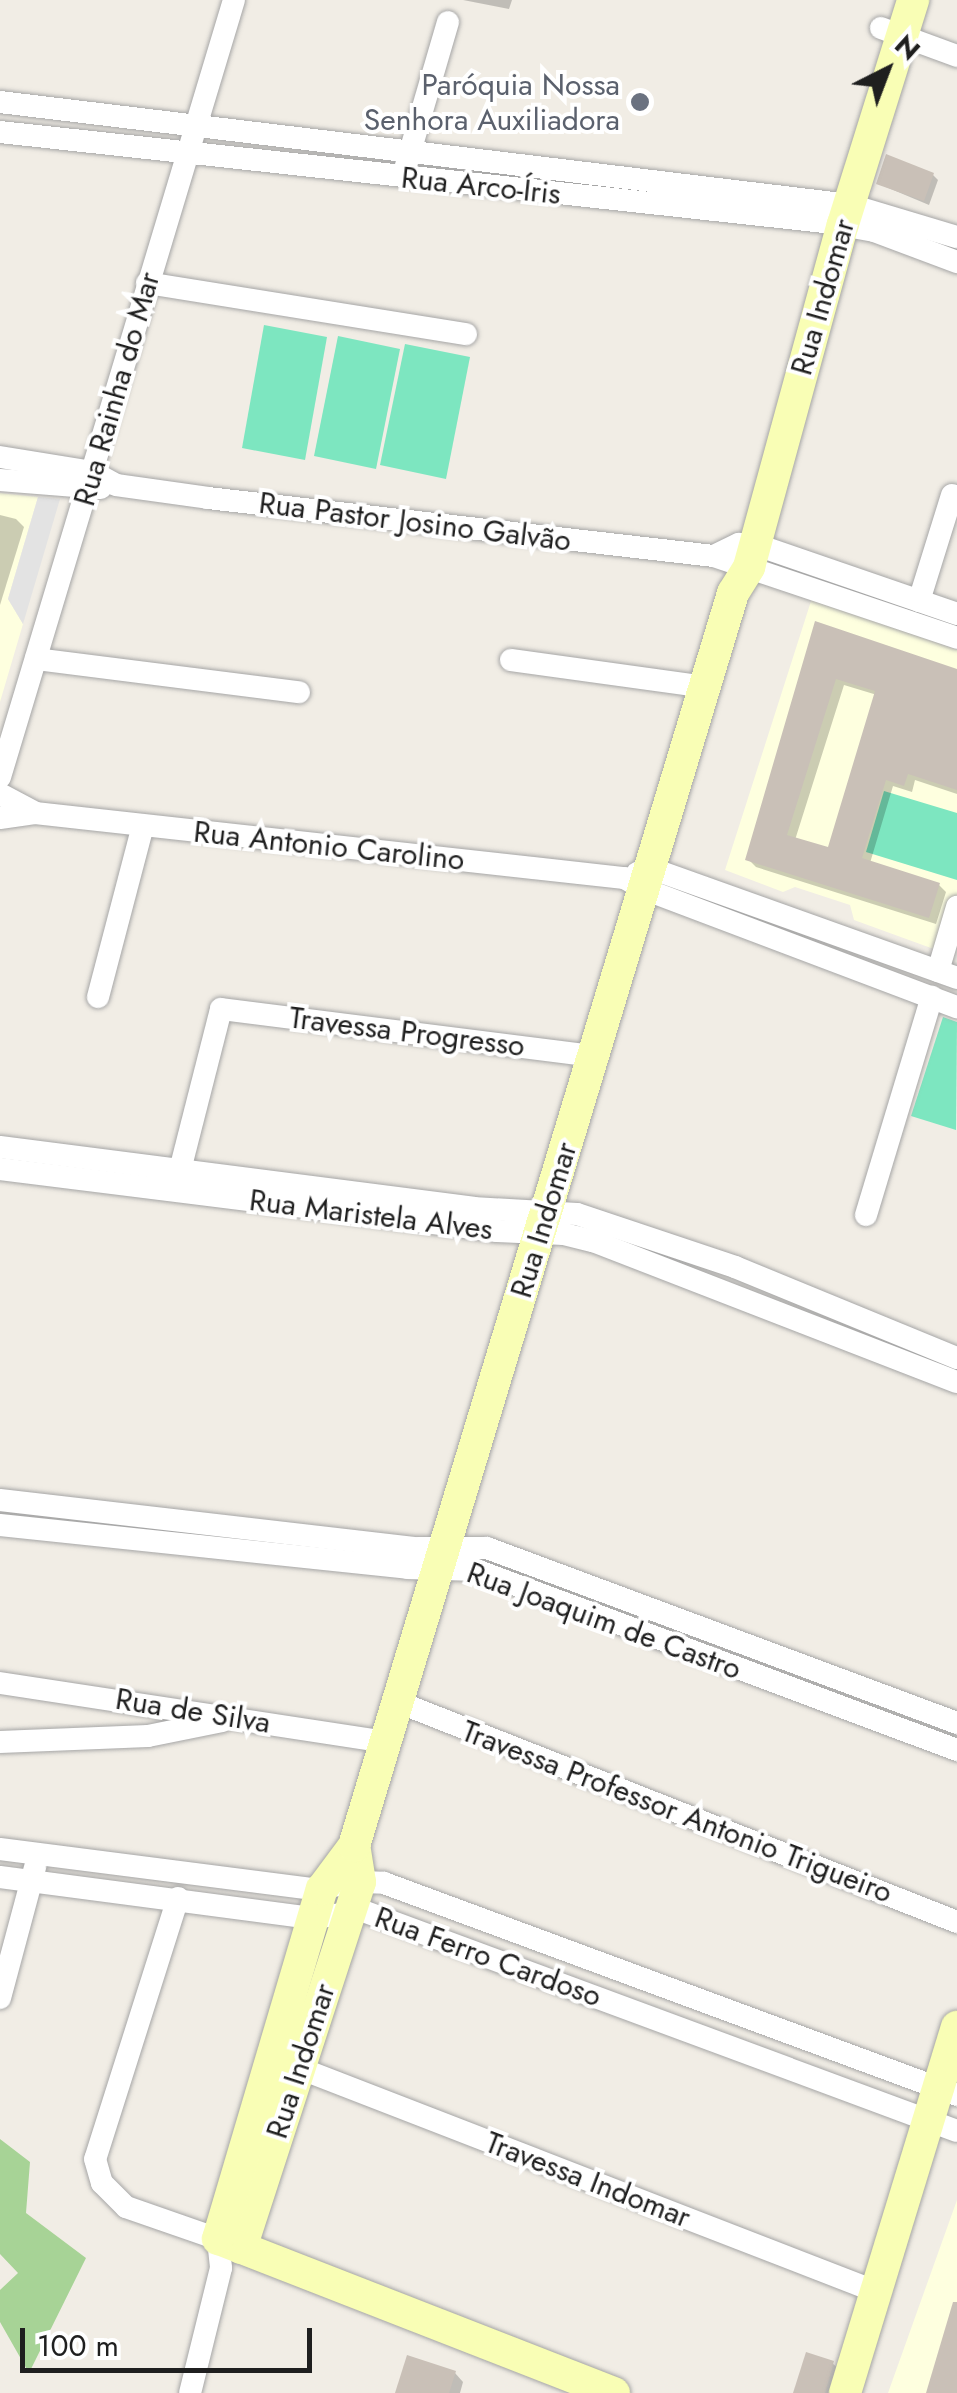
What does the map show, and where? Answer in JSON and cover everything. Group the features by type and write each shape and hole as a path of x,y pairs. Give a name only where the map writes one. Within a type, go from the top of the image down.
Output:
{"street":[{"name":"Rua Rainha do Mar","path":"0,777 234,0"},
{"name":"Rua Indomar","path":"190,2393 318,1903 354,1846 593,1056 639,878 705,687 737,561 891,21 913,0"},
{"path":"891,21 957,56"},
{"path":"407,166 448,22"},
{"name":"Rua Arco-Íris","path":"0,102 195,128 407,166 837,214 957,238"},
{"name":"Rua Arco-Íris","path":"0,132 187,154 407,166"},
{"name":"Rua Arco-Íris","path":"837,214 957,262"},
{"path":"148,283 466,334"},
{"name":"Rua Pastor Josino Galvão","path":"0,458 116,485 737,561 919,601 957,614"},
{"name":"Rua Pastor Josino Galvão","path":"0,480 91,481"},
{"path":"919,601 952,495"},
{"name":"Rua Pastor Josino Galvão","path":"737,561 957,638"},
{"path":"36,659 299,692"},
{"path":"512,660 705,687"},
{"name":"Rua Antonio Carolino","path":"0,794 35,813"},
{"name":"Rua Antonio Carolino","path":"0,818 35,813 639,878 804,921 948,974"},
{"path":"98,997 143,826"},
{"name":"Rua Antonio Carolino","path":"639,878 797,946 957,1007"},
{"path":"948,974 957,907"},
{"path":"797,946 804,921"},
{"path":"866,1215 932,998"},
{"name":"Travessa Progresso","path":"180,1170 221,1008 593,1056"},
{"name":"Rua Maristela Alves","path":"0,1147 474,1208 543,1223 957,1382"},
{"name":"Rua Maristela Alves","path":"0,1169 543,1223 578,1214 649,1235 957,1358"},
{"name":"Rua Joaquim de Castro","path":"0,1500 418,1548 458,1567 495,1576 957,1750"},
{"name":"Rua Joaquim de Castro","path":"0,1525 441,1558 467,1545 510,1555 957,1723"},
{"name":"Rua de Silva","path":"0,1683 386,1742"},
{"name":"Travessa Professor Antonio Trigueiro","path":"398,1702 957,1922"},
{"path":"0,1742 148,1736 230,1718"},
{"name":"Rua Indomar","path":"226,2252 299,2068 355,1896 354,1846"},
{"name":"Rua Ferro Cardoso","path":"0,1849 318,1903"},
{"path":"0,1998 39,1854"},
{"name":"Rua Ferro Cardoso","path":"0,1877 178,1898 318,1903 355,1896 384,1883 948,2091"},
{"name":"Rua Ferro Cardoso","path":"355,1896 436,1937 943,2126"},
{"path":"178,1898 95,2159 102,2183 126,2206 226,2252 614,2393"},
{"path":"436,1937 446,1906"},
{"path":"505,1963 514,1931"},
{"path":"846,2393 877,2292 943,2126 957,2026"},
{"name":"Travessa Indomar","path":"299,2068 877,2292"}],"shaded area":[{"path":"0,493 38,497 8,599 23,624 0,702"},
{"path":"38,497 60,499 23,624 8,599"},
{"path":"812,598 957,650 957,902 942,952 854,920 850,905 795,887 783,892 725,870"},
{"path":"957,2200 957,2393 888,2393"}],"green space":[{"path":"264,325 327,337 305,460 242,448"},
{"path":"338,336 400,349 376,469 314,456"},
{"path":"405,344 470,357 446,479 380,465"},
{"path":"884,791 957,813 957,880 866,852"},
{"path":"943,1017 957,1022 956,1130 911,1116"},
{"path":"0,2139 30,2162 26,2213 86,2258 29,2373 0,2322 0,2290 18,2273 0,2254"}],"building":[{"path":"886,154 934,173 924,201 876,184"},
{"path":"815,621 957,669 957,790 908,774 904,786 886,780 862,858 940,883 929,918 745,860","holes":["836,679 875,691 828,847 787,835"]},
{"path":"953,2302 957,2302 957,2393 926,2393"},
{"path":"806,2352 834,2361 825,2393 793,2393"},
{"path":"407,2355 456,2371 449,2393 395,2393"}],"place":[{"name":"Paróquia Nossa Senhora Auxiliadora","path":"640,102"}]}
